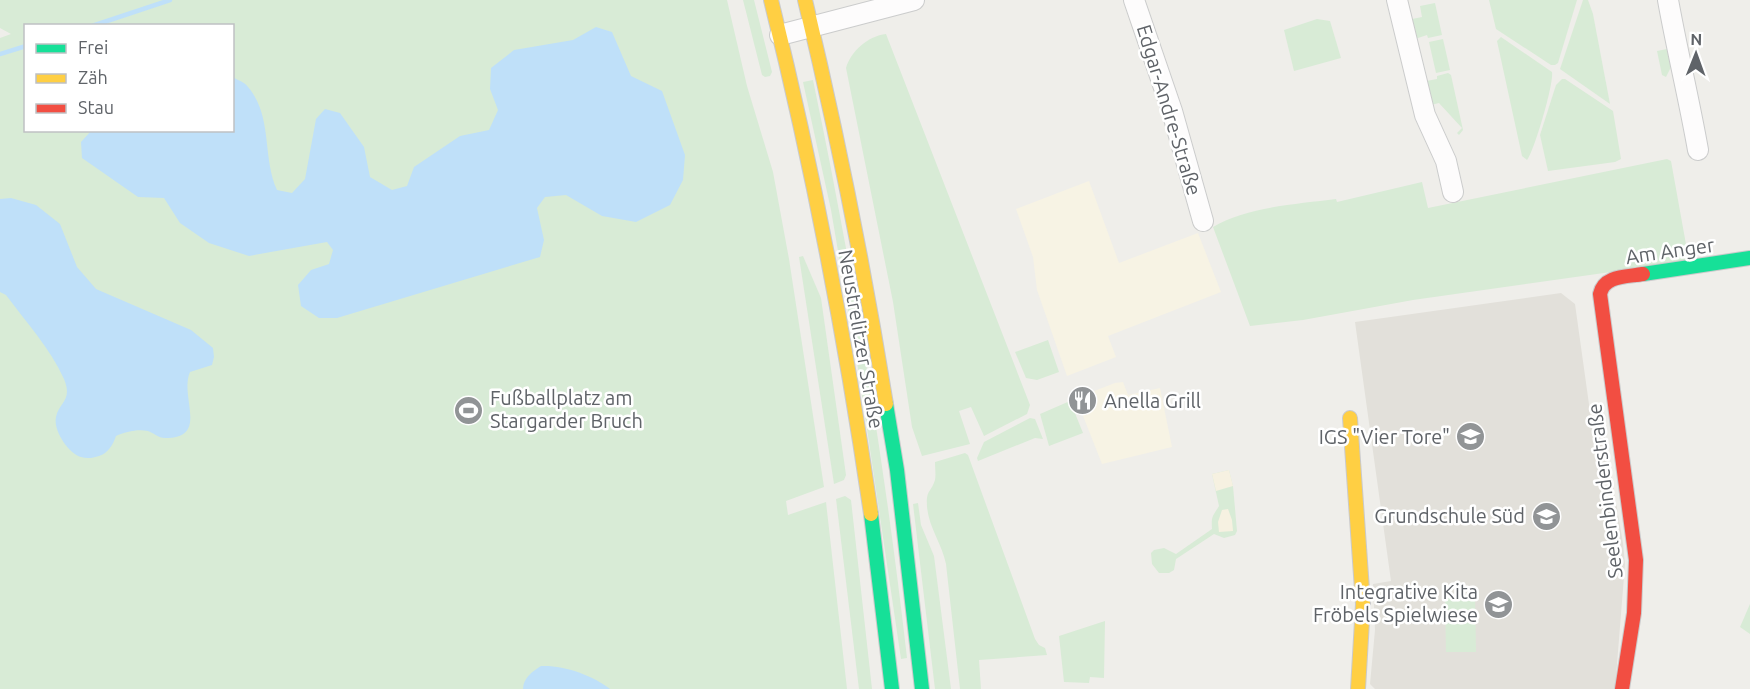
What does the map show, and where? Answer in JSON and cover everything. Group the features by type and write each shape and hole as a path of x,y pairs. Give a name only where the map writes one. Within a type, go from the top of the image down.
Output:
{"main road":[{"name":"Neustrelitzer Straße","path":"771,0 793,86 849,375 870,508 892,689"},
{"name":"Neustrelitzer Straße","path":"805,0 828,93 871,309 897,470 922,689"},
{"name":"Am Anger","path":"1600,289 1604,282 1612,279 1750,258"},
{"name":"Seelenbinderstraße","path":"1600,289 1636,560 1634,613 1623,683"},
{"path":"1350,418 1362,604 1359,689"}],"street":[{"path":"780,35 914,0"},
{"name":"Edgar-Andre-Straße","path":"1134,0 1172,111 1203,221"},
{"path":"1397,0 1425,115 1446,161 1454,192"},
{"path":"1668,0 1698,150"}],"shaded area":[{"path":"1089,181 1119,263 1198,233 1221,292 1108,336 1116,357 1067,376 1037,290 1033,257 1016,209"},
{"path":"1561,293 1575,304 1593,433 1604,432 1623,543 1625,564 1615,689 1375,689 1370,684 1375,630 1373,584 1391,581 1355,322"},
{"path":"1123,382 1128,395 1160,388 1172,447 1102,464 1076,398"}],"green space":[{"path":"0,0 727,0 747,86 773,172 789,259 824,487 786,501 788,515 826,502 847,689 0,689 0,38 11,34 0,28"},
{"path":"743,0 754,0 772,72 770,76 762,75"},
{"path":"1489,0 1577,0 1558,63 1551,65 1496,29"},
{"path":"1583,0 1588,0 1593,14 1610,104 1560,69"},
{"path":"1435,3 1442,35 1428,38 1427,35 1412,40 1407,20 1422,17 1420,6"},
{"path":"1317,19 1330,21 1341,58 1294,71 1284,30"},
{"path":"886,34 1030,405 1027,414 984,436 971,407 959,411 970,444 922,456 912,427 893,302 846,68 861,45 879,35"},
{"path":"1501,37 1552,72 1543,117 1527,160 1522,156 1497,41"},
{"path":"1443,39 1450,70 1436,73 1429,42"},
{"path":"1672,48 1674,61 1666,77 1662,75 1657,51"},
{"path":"1448,73 1451,75 1463,130 1459,135 1457,133 1462,128 1439,103 1431,105 1421,82 1437,79 1437,76"},
{"path":"1562,79 1613,111 1621,159 1615,162 1548,171 1540,135 1556,85"},
{"path":"813,80 855,296 878,440 907,658 901,659 858,368 831,210 803,82"},
{"path":"1667,159 1671,161 1689,261 1413,300 1303,320 1250,326 1213,227 1226,220 1257,211 1336,199 1337,202 1422,182 1428,208"},
{"path":"803,256 821,298 846,475 844,480 834,484 799,257"},
{"path":"1048,340 1059,372 1037,380 1026,378 1015,352"},
{"path":"1070,401 1083,433 1049,446 1040,414"},
{"path":"1030,418 1035,419 1043,439 1035,438 978,461 977,458 984,442"},
{"path":"965,453 968,455 1035,639 1045,648 1047,655 979,660 981,689 960,689 946,564 930,522 927,507 928,494 935,480 935,462"},
{"path":"1229,470 1233,486 1237,531 1235,535 1224,538 1214,534 1176,559 1174,570 1169,573 1159,573 1152,564 1151,553 1154,550 1164,548 1176,554 1212,529 1213,516 1219,506 1212,474"},
{"path":"845,496 851,500 872,689 859,689 836,499"},
{"path":"918,503 921,525 934,556 951,689 935,689 913,504"},
{"path":"1445,595 1475,595 1476,652 1446,652"},
{"path":"1750,604 1750,634 1740,627"},
{"path":"1105,621 1104,678 1090,677 1089,683 1064,682 1059,636"}],"sand":[{"path":"1229,470 1233,486 1216,491 1212,474"},
{"path":"1228,509 1233,531 1219,532 1218,522 1222,510"}],"water":[{"path":"596,27 612,32 631,76 662,91 685,155 683,180 670,205 636,222 602,216 566,195 545,197 537,208 544,240 540,257 337,318 319,318 301,306 298,285 311,270 329,264 333,250 327,242 249,256 209,243 180,223 164,198 138,197 82,158 81,142 90,132 234,132 234,78 247,85 261,111 272,177 277,190 292,193 305,179 316,119 325,109 340,113 364,147 370,177 392,190 407,186 414,167 460,136 489,130 498,110 490,89 491,68 514,50 573,40"},
{"path":"11,198 36,205 60,224 77,267 96,289 191,330 213,348 212,365 190,372 188,393 190,424 186,431 179,436 165,438 148,431 127,432 116,436 105,453 92,458 76,455 67,446 59,434 56,422 67,392 64,379 37,336 6,295 0,292 0,199"},
{"path":"541,666 559,667 577,672 595,679 610,689 523,689 527,678"}],"waterway":[{"path":"98,24 170,0"},
{"path":"0,54 24,47"}],"traffic: fast":[{"path":"1643,274 1750,258"},
{"path":"886,404 897,470 922,689"},
{"path":"871,514 892,689"}],"traffic: slow":[{"path":"771,0 801,127 827,256 851,385 871,514"},
{"path":"805,0 849,201 886,404"},
{"path":"1350,418 1363,604 1358,689"}],"traffic: jam":[{"path":"1622,689 1634,613 1636,560 1600,294 1602,288 1611,280 1643,274"}],"place":[{"name":"Anella Grill","path":"1083,401"},
{"name":"Fußballplatz am Stargarder Bruch","path":"469,410"},
{"name":"IGS \"Vier Tore\"","path":"1471,437"},
{"name":"Grundschule Süd","path":"1546,516"},
{"name":"Integrative Kita Fröbels Spielwiese","path":"1499,604"}]}
